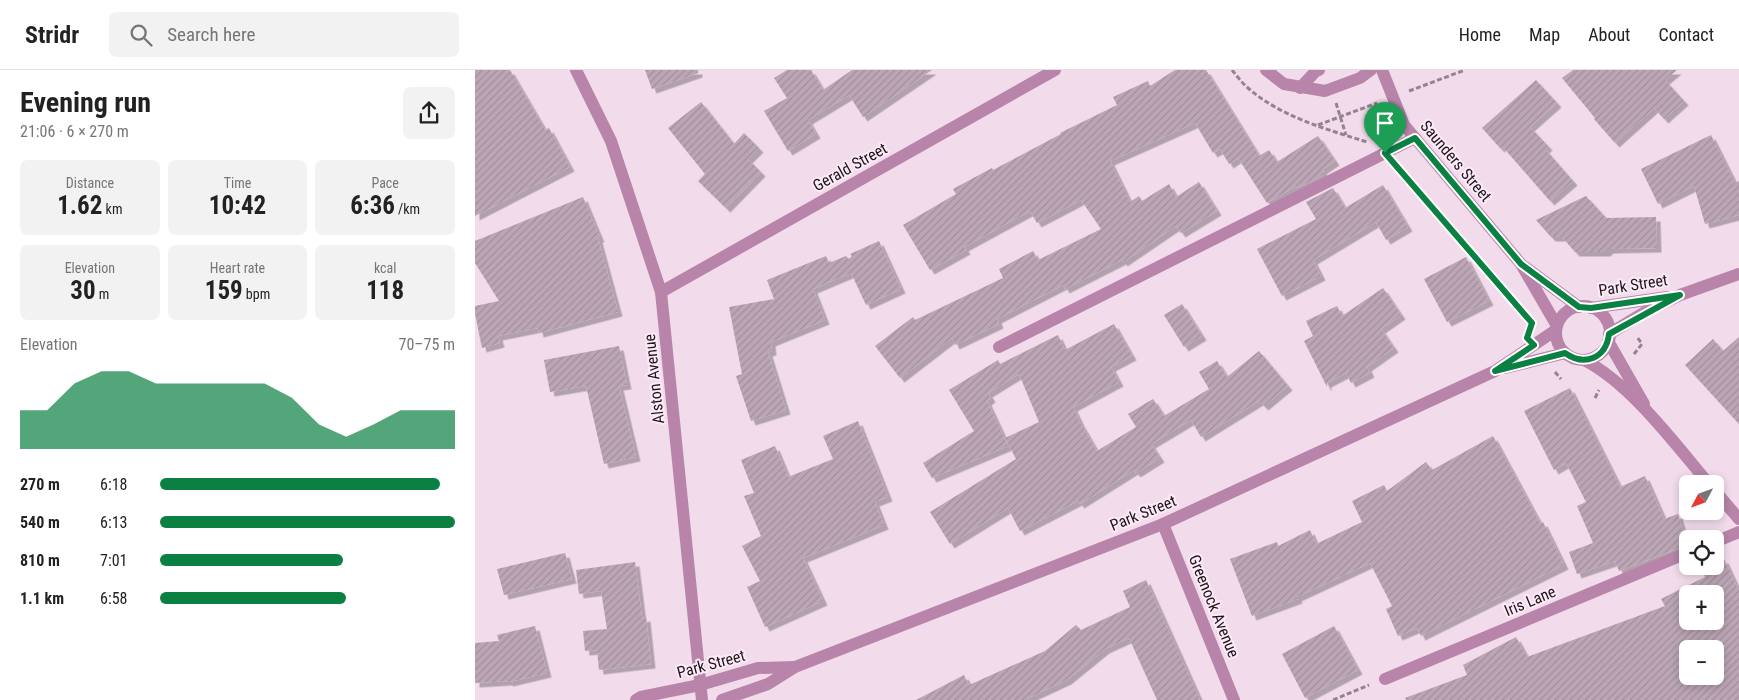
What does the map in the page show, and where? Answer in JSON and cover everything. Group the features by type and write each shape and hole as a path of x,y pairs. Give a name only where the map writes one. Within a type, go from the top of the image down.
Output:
{"street":[{"name":"Alston Avenue","path":"576,70 611,141 661,292 702,700"},
{"name":"Gerald Street","path":"661,292 1055,70"},
{"path":"1267,70 1284,84 1325,91 1361,78 1371,70"},
{"path":"1300,88 1319,70"},
{"name":"Saunders Street","path":"1381,70 1404,125 1521,264 1556,328"},
{"path":"999,347 1415,138"},
{"name":"Saunders Street","path":"1521,264 1585,308"},
{"name":"Park Street","path":"1609,337 1680,295 1739,274"},
{"name":"Park Street","path":"1585,308 1680,295"},
{"path":"1609,337 1600,354 1591,359 1577,359 1565,353 1556,339 1556,328 1565,314 1585,308 1602,316 1609,327 1609,337 1650,415"},
{"name":"Park Street","path":"722,700 768,684 795,667 1163,524 1495,371 1556,328"},
{"name":"Park Street","path":"1495,371 1565,353"},
{"path":"1584,360 1608,376 1650,415 1701,475"},
{"path":"1724,502 1739,519"},
{"name":"Greenock Avenue","path":"1163,524 1234,700"},
{"path":"1724,538 1739,532"},
{"name":"Iris Lane","path":"1385,679 1679,556"},
{"name":"Park Street","path":"636,700 641,697 700,685 758,668 795,667"}],"path":[{"path":"1233,70 1247,87 1278,110 1332,132 1380,146 1532,323 1527,338 1534,345"},
{"path":"1544,358 1561,379"},
{"path":"1333,700 1385,679"}],"building":[{"path":"475,70 510,70 545,130 549,128 570,167 475,216"},
{"path":"645,70 698,70 698,73 652,89"},
{"path":"787,70 811,70 823,90 852,70 932,70 863,117 849,95 808,120 816,134 788,151 764,111 787,98 774,78"},
{"path":"1175,70 1206,70 1259,156 1269,150 1277,162 1318,136 1335,161 1322,170 1325,174 1297,188 1296,186 1267,203 1238,158 1229,164 1220,149 1213,153 1195,123 1110,161 1130,202 1139,196 1142,201 1169,184 1176,197 1199,182 1217,211 1181,233 1176,226 1123,262 1122,260 1065,289 1063,285 997,319 999,324 955,345 952,338 900,378 875,346 913,317 915,320 1003,278 999,269 1033,251 1038,260 1101,229 1081,200 1037,223 1030,211 964,247 966,250 930,270 903,225 956,194 953,189 1117,105 1113,97 1148,81 1150,86"},
{"path":"1573,70 1677,70 1665,80 1684,101 1664,119 1654,108 1615,143 1562,78"},
{"path":"1536,80 1557,103 1530,127 1548,146 1545,149 1573,181 1550,201 1502,146 1500,148 1482,128"},
{"path":"701,102 734,144 744,133 759,148 748,159 761,172 726,208 698,181 705,174 668,128"},
{"path":"1711,135 1735,183 1739,181 1739,215 1705,224 1694,186 1658,204 1641,169"},
{"path":"1383,185 1408,227 1386,240 1376,222 1313,260 1321,276 1282,296 1257,249 1316,219 1306,202 1333,188 1345,208"},
{"path":"1586,196 1606,218 1656,217 1657,248 1609,249 1606,252 1575,252 1562,237 1551,237 1536,220"},
{"path":"583,197 600,238 598,238 618,312 539,333 538,328 498,336 500,343 482,348 475,306 499,301 475,263 475,241"},
{"path":"879,241 901,289 866,305 851,273 813,289 825,320 771,342 772,351 768,352 786,410 751,421 736,376 742,374 729,307 774,299 767,280 826,256 829,263 846,256 849,259 852,256 850,254"},
{"path":"1466,257 1489,301 1447,322 1424,279"},
{"path":"1383,288 1401,315 1381,329 1394,348 1367,367 1370,373 1351,383 1346,373 1327,383 1327,387 1304,341 1313,336 1306,321 1337,306 1342,316"},
{"path":"1182,304 1202,336 1184,347 1164,315"},
{"path":"1114,324 1132,356 1111,367 1119,382 1073,407 1097,451 1136,427 1128,414 1153,399 1164,416 1209,389 1199,372 1217,361 1227,377 1259,351 1288,386 1264,406 1259,401 1201,437 1191,420 1151,444 1160,458 1136,473 1134,470 1080,504 1078,501 1020,531 1008,508 950,544 930,512 1016,459 1005,438 1039,422 1019,374 988,393 991,398 987,401 1008,446 932,478 923,463 974,431 949,390 998,360 1000,364 1058,335 1065,350"},
{"path":"1739,337 1739,424 1685,365 1713,339 1723,351"},
{"path":"619,346 627,385 619,386 636,457 604,464 586,386 550,392 544,360"},
{"path":"1570,388 1620,487 1645,476 1664,519 1678,514 1683,530 1679,530 1679,548 1619,571 1615,561 1577,574 1569,552 1593,543 1577,506 1586,502 1566,463 1554,470 1524,411"},
{"path":"858,421 888,497 875,502 884,525 803,558 823,601 765,627 747,587 760,581 742,546 761,536 744,496 754,493 741,460 775,446 788,477 833,459 823,436"},
{"path":"1493,436 1540,523 1543,522 1564,565 1421,636 1417,628 1398,636 1386,609 1392,606 1370,563 1297,597 1298,599 1252,616 1230,559 1277,542 1278,546 1310,530 1316,544 1362,522 1352,501 1384,485 1387,491 1426,462 1432,470"},
{"path":"565,553 572,579 504,595 497,569"},
{"path":"1724,559 1739,591 1739,700 1406,700 1405,698 1467,675 1463,665 1516,637 1527,657 1665,606 1661,599 1679,590 1679,630 1724,630 1724,585 1689,585 1705,577 1704,575 1724,575"},
{"path":"635,562 642,618 646,617 651,664 599,670 597,650 585,651 583,631 607,629 601,591 579,594 576,570"},
{"path":"1146,580 1200,700 1157,700 1129,638 1105,649 1067,680 1024,700 916,700 964,675 969,685 1045,651 1076,625 1081,630 1130,607 1123,591"},
{"path":"535,626 547,673 509,682 475,683 475,643 499,641 497,635"},
{"path":"1334,626 1358,670 1305,698 1282,654"}],"route":[{"path":"1415,138 1521,264 1579,307 1591,308 1680,295 1609,334 1604,350 1596,357 1584,360 1571,357 1565,353 1495,371 1534,345 1527,338 1532,323 1385,153 1415,138"}]}
